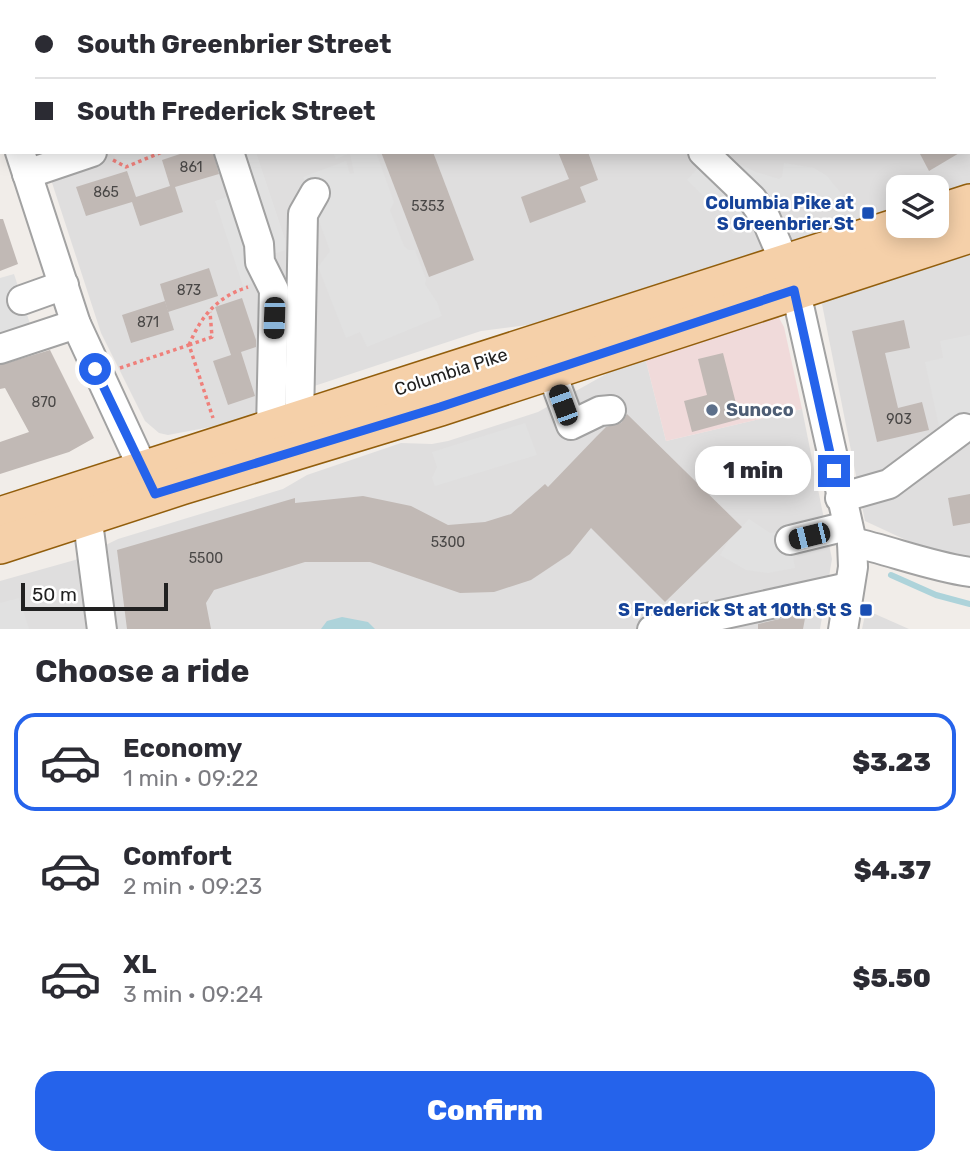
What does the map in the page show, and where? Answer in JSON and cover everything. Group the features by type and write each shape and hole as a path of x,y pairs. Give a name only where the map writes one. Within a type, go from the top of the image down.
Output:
{"main road":[{"path":"949,210 970,203"},
{"name":"Columbia Pike","path":"789,277 886,233"},
{"name":"Columbia Pike","path":"0,545 85,503 149,482 789,277 970,234"},
{"name":"Columbia Pike","path":"149,482 285,425 546,357"},
{"name":"Columbia Pike","path":"0,516 85,503"}],"street":[{"path":"79,154 23,163 76,324 149,482"},
{"path":"230,154 259,244 260,262 266,279 274,290 285,425"},
{"path":"704,154 752,199 766,219 789,277 849,534 849,587 842,629"},
{"path":"285,425 303,214 316,193"},
{"path":"22,300 64,285"},
{"path":"0,349 76,324"},
{"path":"546,357 571,425 600,411 611,410"},
{"path":"840,498 889,484 964,428"},
{"path":"85,503 102,629"},
{"path":"790,540 849,534 929,565 970,572"},
{"path":"652,629 849,587"}],"path":[{"path":"216,426 189,345 203,315 222,298 266,279"},
{"path":"118,368 212,337 210,310"}],"shaded area":[{"path":"43,154 970,154 970,187 949,194 949,175 886,175 886,214 543,323 481,331 284,396 254,414 216,426 168,435 159,433 145,421 101,333"},
{"path":"110,154 154,154 126,164"},
{"path":"220,154 257,154 285,239 285,250 273,254 275,276 243,286 215,201 233,195"},
{"path":"334,154 348,154 336,159"},
{"path":"350,154 377,154 394,202 390,210 404,246 415,250 426,279 425,284 437,302 442,316 367,347 360,332 346,338 318,267 330,251 303,177 346,161 350,174 354,173"},
{"path":"686,154 728,154 736,162 756,172 779,179 782,177 784,163 814,168 827,176 844,197 808,215 800,205 791,201 774,207 733,234 720,212 687,180 697,169"},
{"path":"970,250 970,557 952,556 921,547 865,521 822,304 829,296"},
{"path":"14,274 31,327 0,337 0,278"},
{"path":"766,315 778,316 784,327 802,409 666,441 644,353"},
{"path":"970,335 970,439 940,431 925,362 943,358 940,341"},
{"path":"644,353 666,441 802,409 832,559 820,629 0,629 0,581 75,560 118,539 283,489 307,475 401,443 432,444 448,441 538,412"},
{"path":"525,423 537,455 435,486 432,478 437,467 432,452"},
{"path":"749,519 770,533 789,530 795,568 768,573 746,570 720,555 729,540"},
{"path":"19,598 29,629 0,629 0,603"},
{"path":"866,610 909,629 862,629"}],"water":[{"path":"342,617 368,622 375,629 321,629 327,621"}],"building":[{"path":"180,154 214,154 219,174 175,187 183,212 140,226 132,202 86,216 76,187 127,171 136,197 170,186 162,160"},
{"path":"382,154 434,154 474,260 429,277"},
{"path":"559,154 589,154 598,180 580,187 586,202 530,223 521,197 569,179"},
{"path":"920,154 958,154 929,171"},
{"path":"0,219 3,219 18,264 0,271"},
{"path":"209,268 218,296 168,312 160,284"},
{"path":"242,298 256,340 256,347 241,352 255,396 228,405 213,361 231,355 215,307"},
{"path":"165,301 174,330 131,343 122,315"},
{"path":"904,320 910,348 885,353 898,408 922,402 929,430 877,442 852,331"},
{"path":"50,350 94,438 69,452 0,474 0,442 29,432 5,388 0,389 0,365"},
{"name":"Sunoco","path":"723,353 740,419 692,432 684,401 707,395 698,359"},
{"path":"627,414 742,527 665,602 591,528 570,554 531,580 494,592 460,593 370,562 305,562 214,590 206,603 211,629 127,629 117,550 295,498 295,503 363,496 411,506 448,525 485,522 511,514 545,484 548,487 606,427 621,423"},
{"path":"970,494 970,523 953,526 948,498"},
{"path":"806,613 803,629 758,629 758,624"}],"waterway":[{"path":"891,575 936,595 970,604"}],"place":[{"name":"Columbia Pike at S Greenbrier St","path":"868,213"},
{"name":"Sunoco","path":"712,410"},
{"name":"S Frederick St at 10th St S","path":"866,610"}],"route":[{"path":"95,369 155,494 440,407 794,290 834,471"}]}
